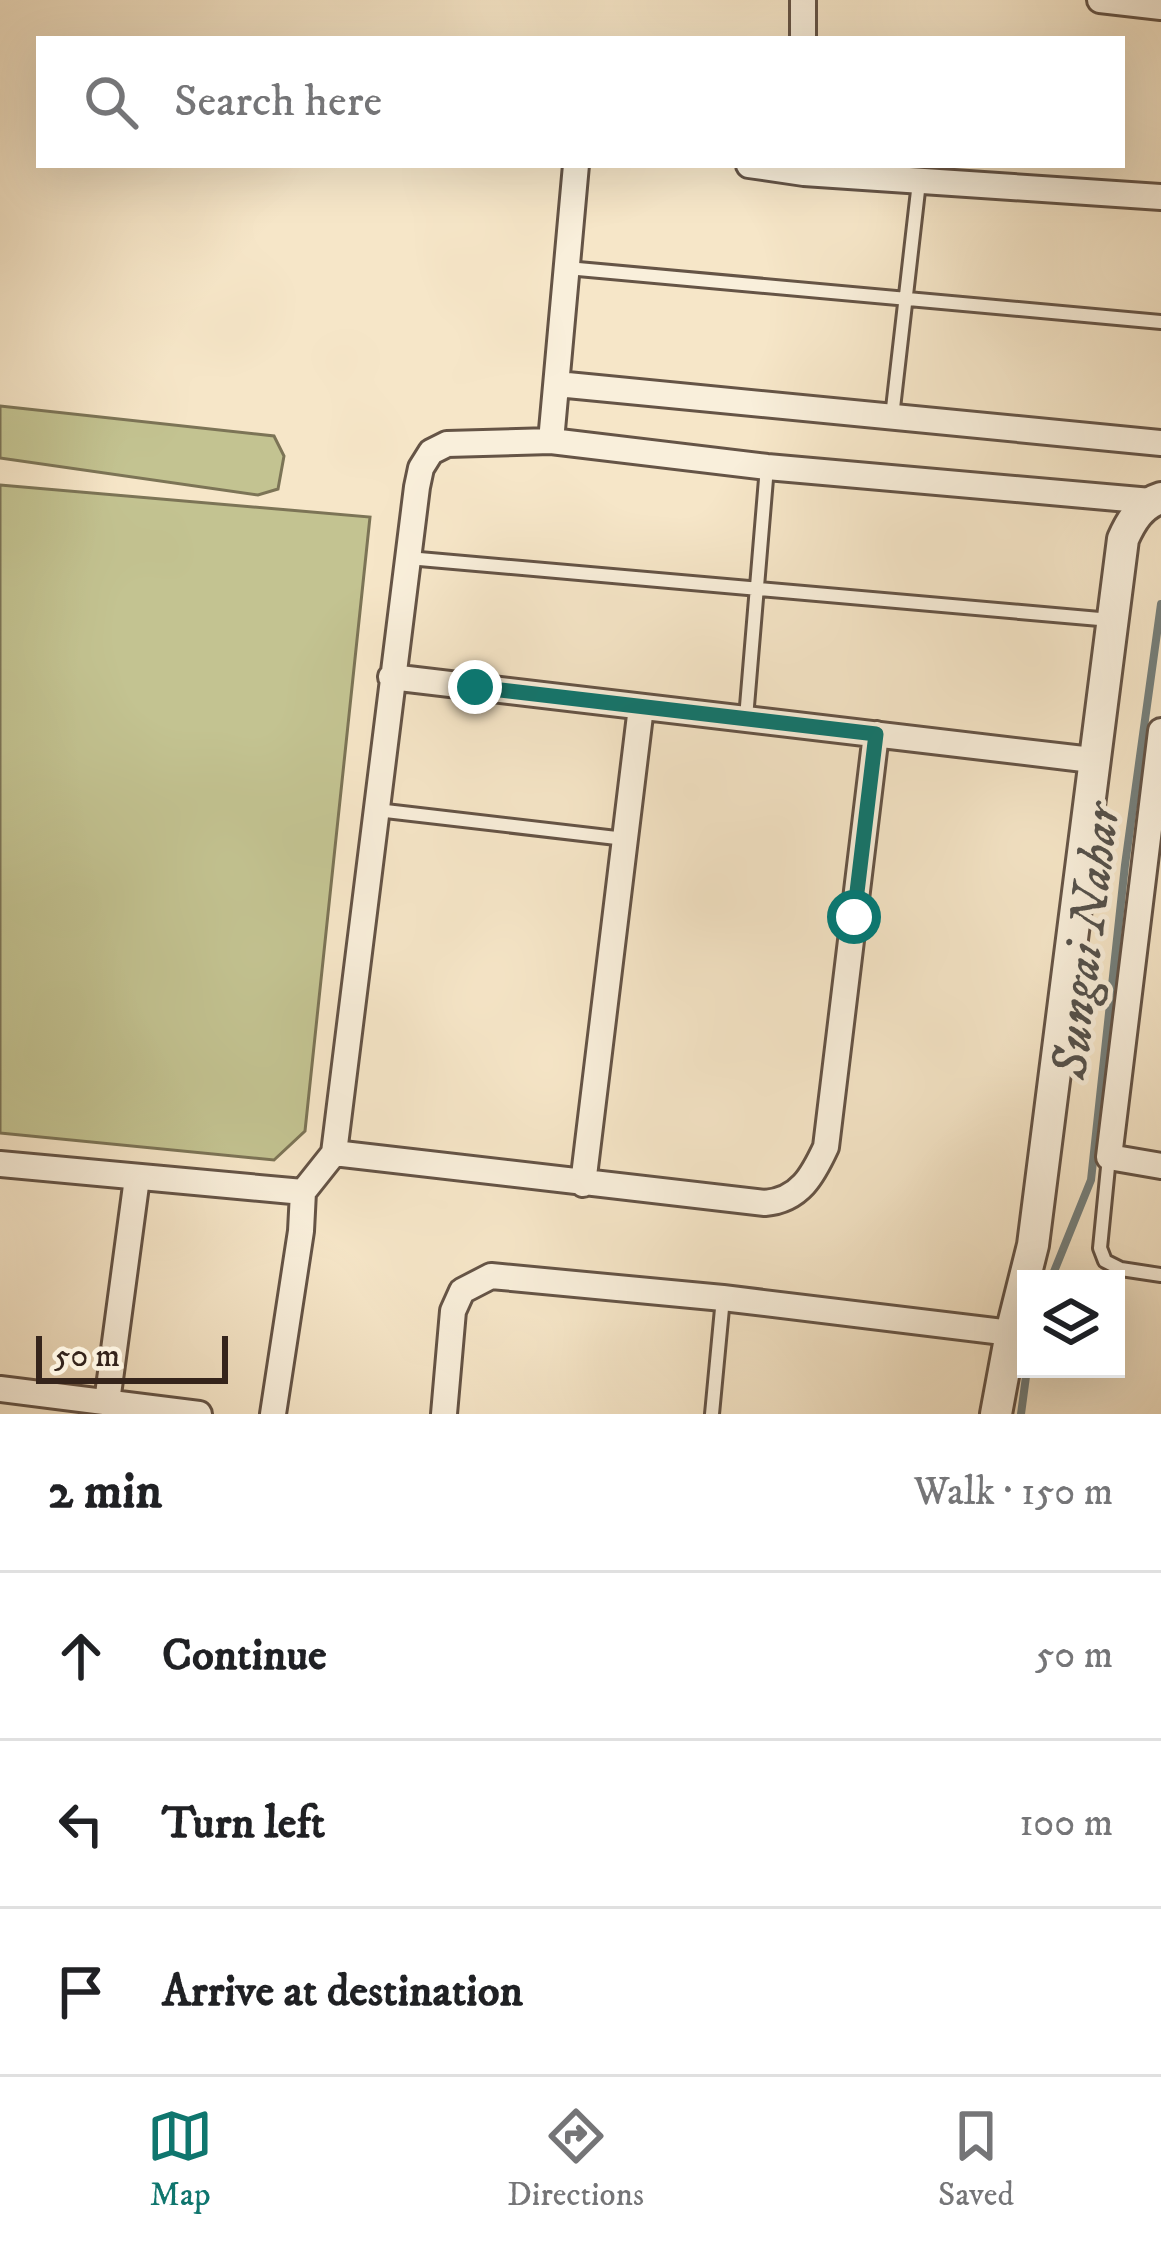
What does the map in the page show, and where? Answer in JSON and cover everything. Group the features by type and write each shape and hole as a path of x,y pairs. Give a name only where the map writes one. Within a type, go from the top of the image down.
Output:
{"street":[{"path":"802,0 803,36"},
{"path":"1100,0 1161,7"},
{"path":"551,441 575,168"},
{"path":"804,169 1161,197"},
{"path":"557,384 1161,443"},
{"path":"272,1414 301,1231 302,1192 334,1153 407,558 421,469 431,452 464,440 551,441 767,467 1156,500"},
{"path":"996,1414 1033,1245 1124,539 1132,520 1156,500"},
{"path":"392,677 1092,760"},
{"path":"583,1184 640,707"},
{"path":"1161,731 1109,1156 1161,1166"},
{"path":"334,1153 583,1184 781,1202 812,1176 826,1147 876,734"},
{"path":"0,1164 302,1192"},
{"path":"107,1402 136,1178"},
{"path":"444,1414 453,1311 462,1291 490,1276 1011,1333"},
{"path":"0,1389 199,1414"}],"lane":[{"path":"892,417 919,181"},
{"path":"567,268 1160,322 1161,304"},
{"path":"746,719 767,467"},
{"path":"407,558 1111,620"},
{"path":"376,810 625,839"},
{"path":"1109,1156 1100,1248 1106,1261 1120,1269 1161,1276"},
{"path":"712,1414 723,1298"}],"green space":[{"path":"0,406 274,436 284,456 278,489 258,495 0,458"},
{"path":"0,485 370,517 305,1131 274,1160 0,1133"}],"waterway":[{"name":"Sungai Nahar","path":"1055,1270 1091,1180 1125,865 1161,604"},
{"name":"Sungai Nahar","path":"1021,1414 1026,1378"}],"route":[{"path":"475,687 876,734 854,917"}]}
